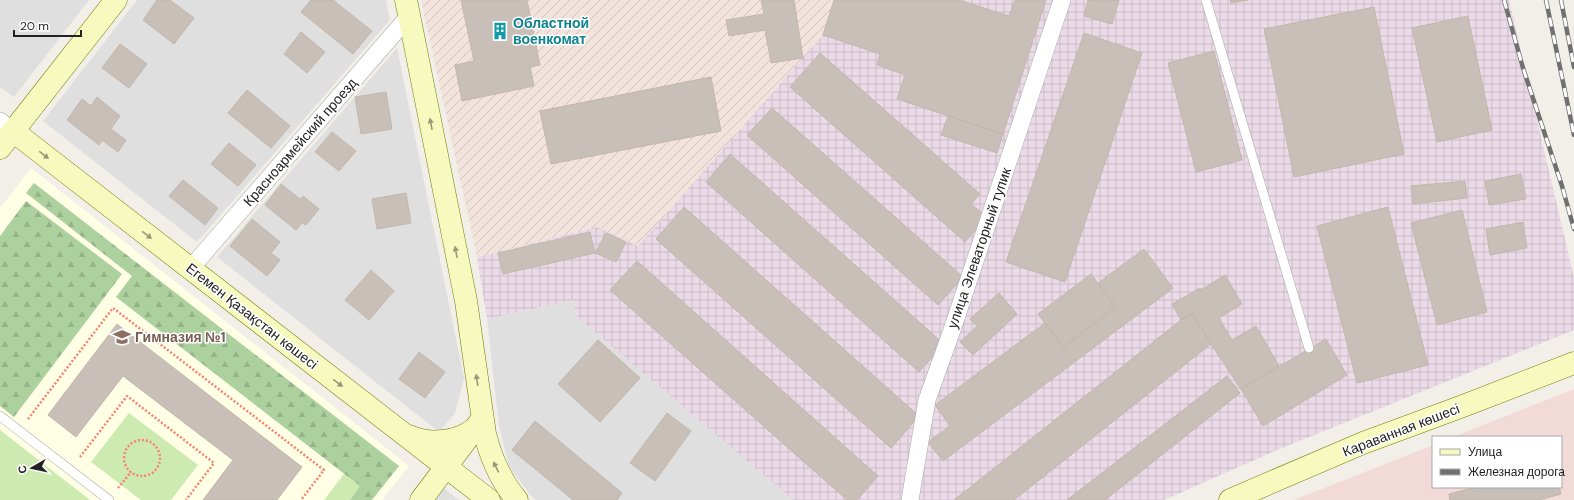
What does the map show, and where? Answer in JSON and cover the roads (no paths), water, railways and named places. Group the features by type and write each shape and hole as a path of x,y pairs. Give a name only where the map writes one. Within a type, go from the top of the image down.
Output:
{"main road":[{"path":"4,133 116,0"},
{"path":"407,8 466,300 480,422 493,459 504,481 517,500"},
{"name":"Егемен Қазақстан көшесі","path":"4,133 190,269 489,500"},
{"name":"Караванная көшесі","path":"1230,500 1363,443 1574,363"},
{"path":"404,434 426,442 442,441 462,436 472,430 480,422"},
{"path":"421,500 480,422"},
{"path":"446,467 456,465 467,469 508,500"}],"street":[{"name":"улица Элеваторный тупик","path":"910,500 926,400 944,352 1062,0"},
{"name":"Красноармейский проезд","path":"190,269 407,8"}],"lane":[{"path":"1206,0 1309,348"},
{"path":"0,416 109,500"}],"railway":[{"path":"1504,0 1523,68 1562,186 1574,229"},
{"path":"1546,0 1574,135"},
{"path":"1561,0 1574,67"}],"place":[{"name":"Областной военкомат","path":"500,31"},
{"name":"Гимназия №1","path":"122,337"}]}
